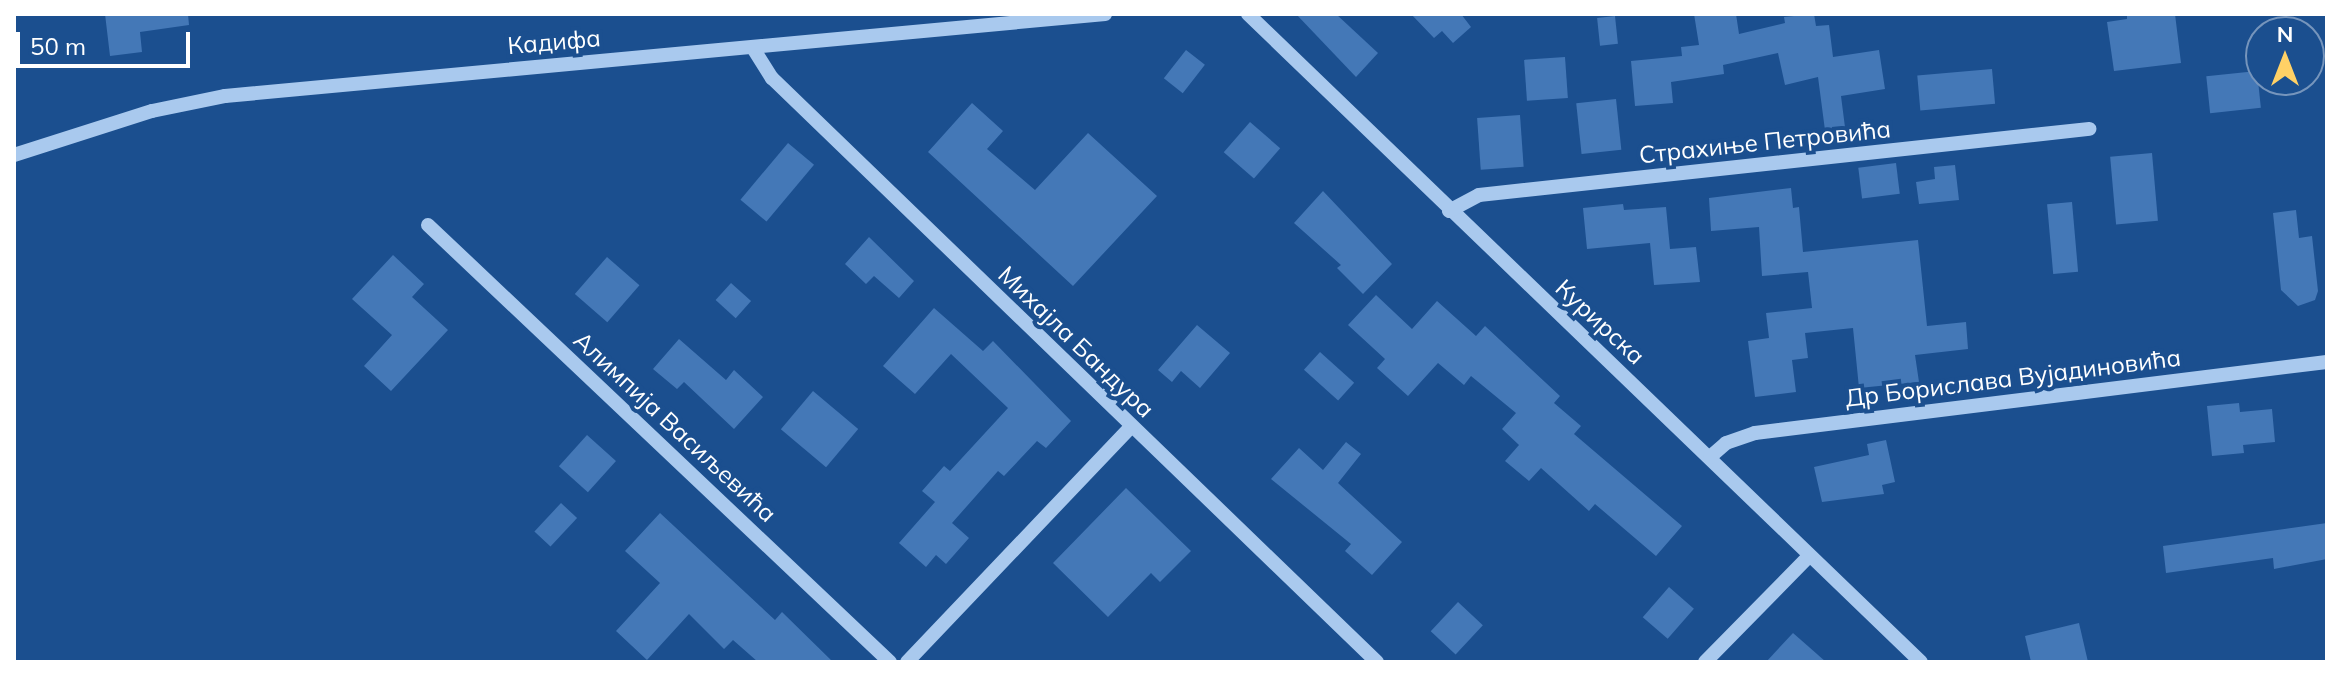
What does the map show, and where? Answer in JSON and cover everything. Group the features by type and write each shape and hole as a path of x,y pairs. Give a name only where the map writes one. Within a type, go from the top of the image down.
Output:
{"street":[{"name":"Кадифа","path":"14,155 152,111 225,96 1105,14"},
{"name":"Курирска","path":"1248,14 1449,211 1710,457 1921,662"},
{"name":"Михајла Бандура","path":"753,48 772,78 1377,662"},
{"name":"Страхиње Петровића","path":"1449,211 1479,195 2089,129"},
{"name":"Алимпија Васиљевића","path":"428,225 890,662"},
{"name":"Др Борислава Вујадиновића","path":"1710,457 1726,443 1755,433 2327,362"},
{"path":"907,662 1131,427"},
{"path":"1705,662 1809,556"}],"building":[{"path":"105,14 188,14 189,25 140,32 142,52 110,56"},
{"path":"1296,14 1336,14 1378,53 1356,77"},
{"path":"1411,14 1461,14 1471,27 1453,43 1442,31 1434,38"},
{"path":"1694,14 1736,14 1739,34 1785,23 1784,17 1814,14 1816,26 1829,25 1833,57 1879,50 1885,89 1841,96 1846,135 1826,138 1818,77 1785,85 1778,53 1723,65 1724,74 1671,82 1673,103 1635,106 1631,61 1682,56 1681,47 1699,45"},
{"path":"2127,14 2175,14 2181,63 2114,71 2107,22 2127,19"},
{"path":"1615,16 1618,44 1600,46 1597,18"},
{"path":"1186,50 1205,65 1183,93 1164,78"},
{"path":"1565,57 1568,98 1527,101 1524,60"},
{"path":"1992,69 1995,104 1920,110 1917,76"},
{"path":"2245,72 2245,96 2260,96 2261,108 2210,113 2206,76"},
{"path":"1616,99 1621,150 1582,154 1576,103"},
{"path":"972,103 1003,131 987,149 1035,190 1088,133 1157,196 1073,286 928,152"},
{"path":"1520,115 1524,167 1481,170 1477,118"},
{"path":"1250,122 1280,148 1254,178 1224,152"},
{"path":"788,143 814,165 766,222 740,200"},
{"path":"2152,153 2158,221 2116,224 2110,157"},
{"path":"1896,163 1900,194 1862,198 1858,168"},
{"path":"1955,165 1959,200 1919,204 1916,182 1935,179 1934,167"},
{"path":"1791,188 1793,208 1799,207 1803,252 1918,240 1927,326 1966,322 1968,349 1915,355 1919,382 1859,388 1853,328 1805,333 1808,358 1792,360 1796,392 1755,397 1748,341 1769,338 1766,313 1812,308 1808,272 1762,276 1759,227 1711,231 1709,198"},
{"path":"1323,191 1392,264 1363,294 1337,268 1341,265 1294,223"},
{"path":"2072,202 2078,272 2053,274 2047,204"},
{"path":"1623,204 1624,210 1666,207 1670,249 1696,247 1700,282 1654,285 1650,243 1587,249 1583,208"},
{"path":"2296,210 2299,238 2312,236 2318,291 2315,300 2298,306 2281,290 2273,213"},
{"path":"869,237 914,281 899,298 874,276 866,284 845,264"},
{"path":"393,255 424,284 412,297 448,330 391,391 364,366 392,335 352,299"},
{"path":"607,257 639,285 607,322 575,294"},
{"path":"731,283 751,301 736,318 716,300"},
{"path":"1376,295 1412,329 1437,301 1476,336 1485,326 1560,396 1554,403 1581,426 1574,434 1682,526 1656,556 1595,504 1589,511 1541,468 1529,481 1505,461 1519,445 1502,429 1516,413 1471,376 1464,385 1438,363 1408,396 1377,368 1385,359 1348,325"},
{"path":"934,308 983,351 993,341 1071,421 1046,448 1037,441 1004,476 998,471 952,523 969,538 946,564 936,555 926,567 899,543 935,502 922,491 944,466 950,471 1008,408 951,354 915,394 883,366"},
{"path":"1197,325 1230,353 1200,388 1181,371 1172,382 1158,370"},
{"path":"679,339 726,380 734,370 763,397 734,429 684,382 677,389 653,369"},
{"path":"1320,352 1354,383 1338,401 1304,370"},
{"path":"813,391 858,429 826,467 781,429"},
{"path":"2239,403 2240,412 2272,409 2275,442 2243,445 2244,453 2212,456 2207,406"},
{"path":"587,435 616,461 588,492 559,466"},
{"path":"1886,440 1895,482 1882,485 1884,494 1822,502 1814,467 1869,455 1867,444"},
{"path":"1346,442 1361,454 1338,483 1402,542 1372,575 1345,551 1351,544 1271,479 1299,448 1323,470"},
{"path":"1126,488 1191,551 1160,582 1151,573 1108,617 1053,563"},
{"path":"561,503 577,518 550,547 534,532"},
{"path":"660,513 775,620 782,612 833,662 758,662 733,640 724,649 689,614 647,660 616,631 660,583 625,551"},
{"path":"2327,523 2327,559 2274,569 2273,558 2166,573 2163,546"},
{"path":"1669,587 1694,609 1668,639 1643,617"},
{"path":"1458,602 1483,625 1456,654 1431,631"},
{"path":"2079,623 2088,662 2031,662 2025,636"},
{"path":"1793,633 1809,647 1826,662 1766,662"}]}
